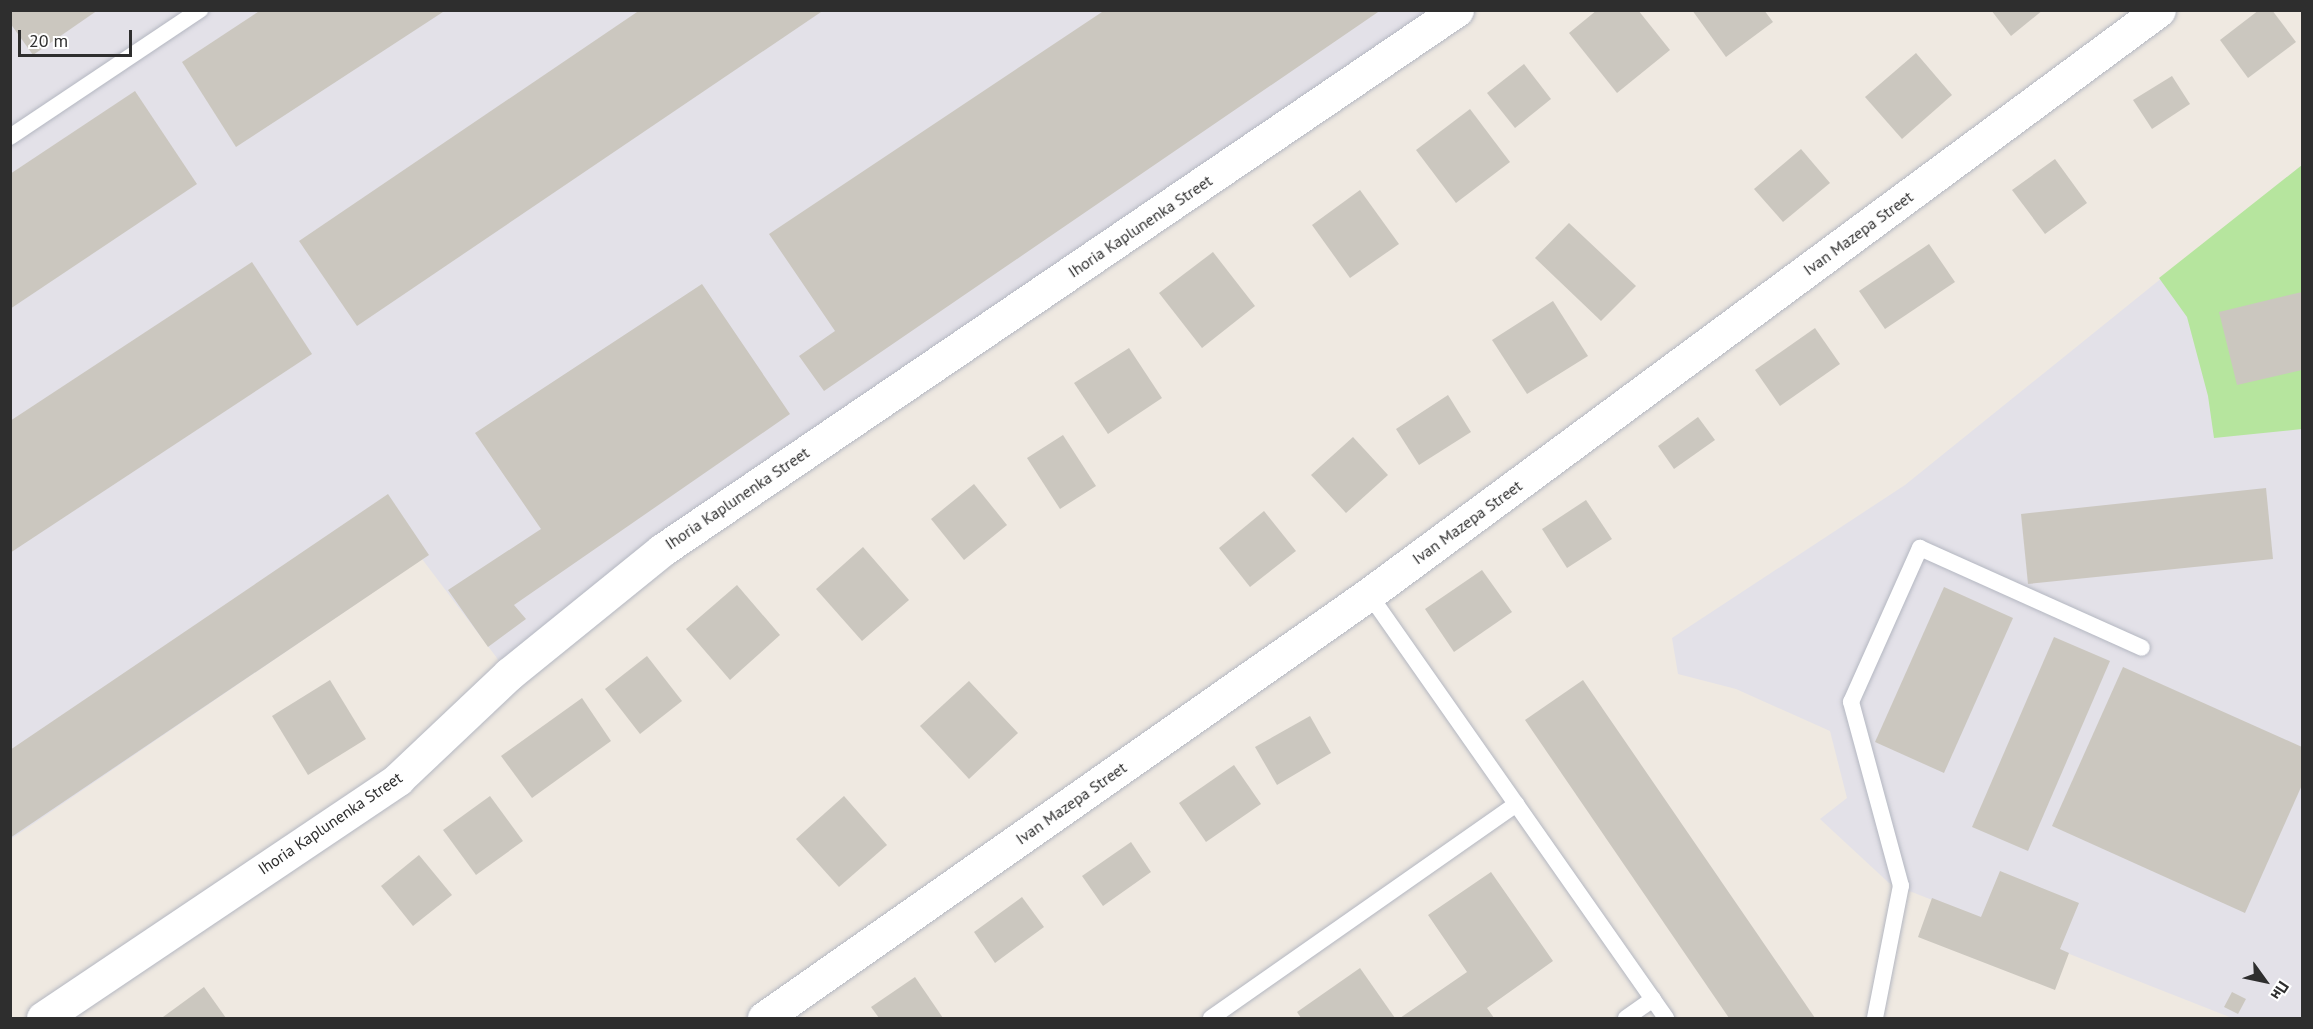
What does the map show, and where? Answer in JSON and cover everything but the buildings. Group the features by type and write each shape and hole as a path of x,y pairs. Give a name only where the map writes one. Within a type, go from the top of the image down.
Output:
{"street":[{"name":"Ihoria Kaplunenka Street","path":"43,1018 398,779 509,674 662,550 1457,10"},
{"name":"Ivan Mazepa Street","path":"765,1018 1369,594 2159,10"}],"lane":[{"path":"10,137 200,10"},
{"path":"1875,1018 1901,886 1851,702 1920,548 2142,648"},
{"path":"1369,594 1666,1018"},
{"path":"1211,1018 1517,804"},
{"path":"1626,1018 1653,999"}],"shaded area":[{"path":"11,11 1457,11 509,674 422,559 11,839"},
{"path":"2302,165 2302,1018 2232,1018 1889,883 1820,819 1847,798 1830,731 1736,689 1678,674 1672,638 1905,485"}],"green space":[{"path":"2302,165 2302,429 2214,438 2208,396 2187,317 2159,278"}]}
